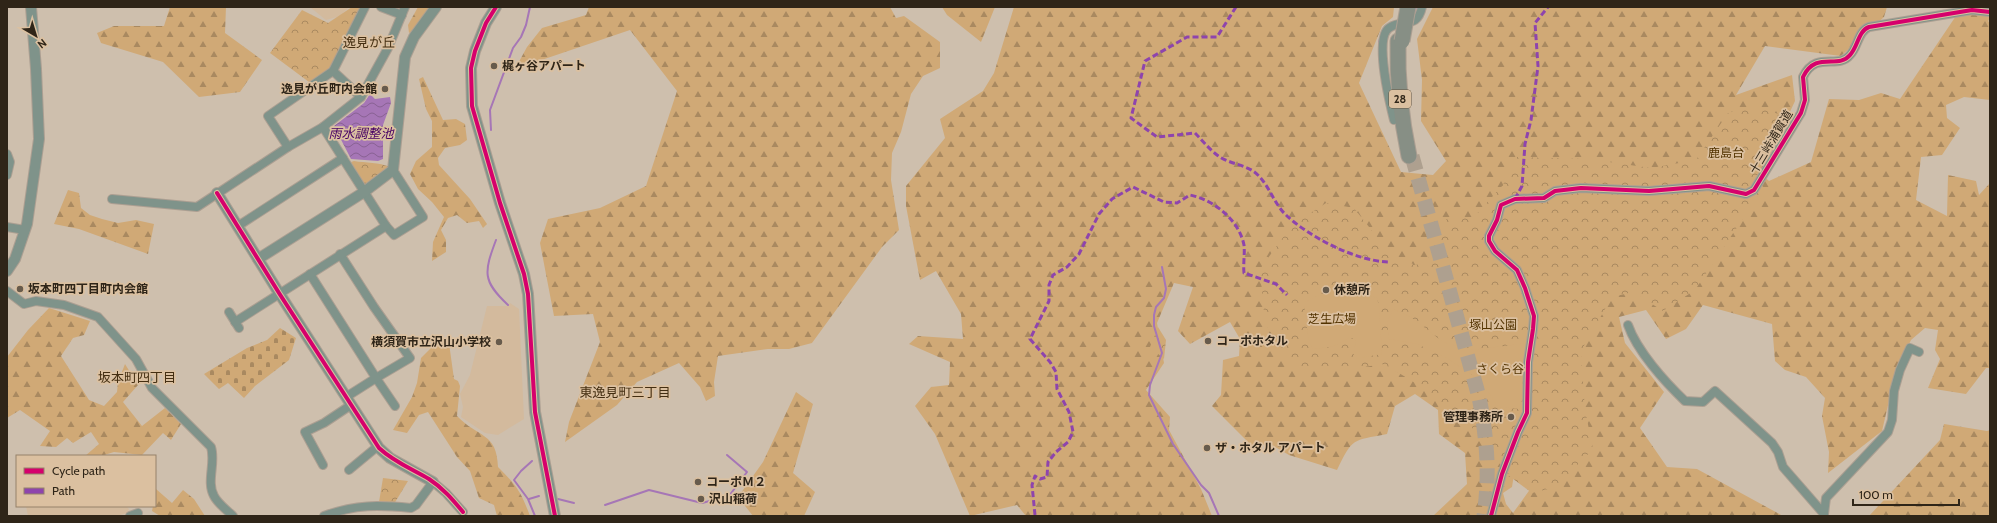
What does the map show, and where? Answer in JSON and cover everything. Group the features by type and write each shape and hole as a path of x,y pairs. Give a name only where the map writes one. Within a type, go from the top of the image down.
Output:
{"highway":[{"name":"28","path":"1400,41 1401,7"},
{"name":"28","path":"1406,7 1397,68 1401,117 1411,156"}],"street":[{"path":"7,271 15,259 25,230 39,139 36,69 31,7"},
{"path":"288,147 268,116 333,71 365,7"},
{"path":"380,7 402,15"},
{"path":"112,198 196,207 288,147 323,127 361,97 388,48 405,7"},
{"path":"323,127 386,226 394,235 423,216 393,170 405,57 414,37 436,7"},
{"path":"496,7 486,23 475,51 472,68 472,106 525,281 530,320 535,412 555,516"},
{"path":"1394,120 1385,85 1383,60 1384,34 1390,27 1414,21 1420,14 1422,7"},
{"name":"十三峠浦賀道","path":"1491,516 1502,474 1527,413 1528,362 1534,329 1534,316 1525,288 1517,270 1496,251 1489,241 1489,236 1497,220 1499,208 1505,202 1515,198 1544,198 1558,191 1591,188 1649,191 1709,186 1742,194 1749,194 1754,190 1801,112 1805,100 1803,78 1810,67 1820,62 1847,59 1853,52 1864,30 1868,27 1972,10 1990,12"},
{"path":"333,71 361,97"},
{"path":"7,154 10,162 7,175"},
{"path":"238,226 343,158"},
{"path":"258,259 364,192 393,170"},
{"path":"218,193 279,293 378,446 390,458 433,482 464,512"},
{"path":"229,312 237,325 279,293 386,226"},
{"path":"7,227 25,230"},
{"path":"323,464 305,432 324,423 376,378 410,358 374,307 340,254"},
{"path":"310,274 395,406"},
{"path":"7,291 24,304 36,301 64,305 98,317 136,359 152,388 211,447 214,456 211,489 219,503 233,516"},
{"path":"1628,325 1632,338 1672,389 1685,401 1703,402 1716,391 1772,443 1778,452 1783,467 1824,515"},
{"path":"1824,515 1826,498 1888,432 1892,420 1894,391 1900,370 1910,348 1919,352"},
{"path":"349,470 378,446"},
{"path":"324,516 335,512 371,505 411,508 416,505 433,482"}],"shaded area":[{"path":"310,7 349,7 340,16 326,20"},
{"name":"横須賀市立沢山小学校","path":"510,303 519,309 524,419 498,435 485,433 461,417 463,407 460,394 470,375 487,306 508,306"},
{"path":"26,507 127,507 129,509 127,513 117,516 28,516"}],"green space":[{"path":"170,7 226,7 225,33 262,60 240,92 199,97 163,62 101,43 97,33 114,26 164,26"},
{"path":"352,7 362,7 330,69 309,82 270,53 302,10 328,23"},
{"path":"418,7 431,7 415,29 409,33 408,25"},
{"path":"589,7 890,7 896,18 904,16 940,42 940,68 923,76 911,94 901,132 892,153 891,180 899,230 882,247 812,343 789,349 768,349 718,356 714,382 715,396 706,401 700,387 679,363 637,382 617,405 565,442 569,422 600,342 593,314 554,316 540,243 548,219 600,208 646,186 677,91 630,30 515,69 527,47 542,28 586,15"},
{"path":"942,7 995,7 981,42 947,15"},
{"name":"鹿島台","path":"1014,7 1394,7 1393,17 1382,26 1359,83 1401,172 1433,175 1446,161 1421,121 1422,80 1417,39 1433,7 1887,7 1884,17 1841,56 1765,46 1736,95 1792,75 1795,101 1761,174 1769,181 1811,162 1829,99 1859,100 1881,93 1900,99 1962,7 1990,7 1990,19 1988,21 1990,23 1990,100 1964,97 1946,105 1947,118 1960,128 1942,155 1921,157 1916,200 1947,216 1948,175 1976,181 1979,195 1990,183 1990,368 1986,368 1966,394 1928,388 1940,359 1935,350 1938,330 1925,328 1911,340 1896,371 1882,431 1828,473 1829,452 1822,416 1825,398 1806,377 1785,370 1775,361 1772,324 1703,305 1686,329 1666,339 1646,310 1619,317 1625,343 1664,392 1640,428 1667,467 1697,469 1783,516 1433,516 1467,484 1465,453 1439,434 1438,410 1415,394 1395,406 1387,434 1355,442 1347,451 1337,470 1289,455 1270,444 1252,446 1212,406 1221,395 1223,360 1239,356 1240,339 1230,322 1190,344 1178,331 1193,287 1174,283 1157,323 1164,363 1146,390 1170,417 1169,430 1201,489 1212,516 1026,516 1017,505 970,516 935,434 915,406 931,387 949,385 950,362 909,344 918,336 963,339 961,314 936,271 920,280 906,206 906,186 945,138 940,119 983,91 994,73","holes":["1517,456 1531,488 1513,513 1506,504 1503,493 1512,487"]},
{"path":"423,77 443,120 456,119 465,124 467,140 460,145 445,148 438,158 439,165 470,199 487,224 483,228 479,221 467,223 457,215 448,218 441,230 446,240 446,252 432,261 433,242 444,217 432,202 418,189 410,174 416,161 432,147 432,121 426,109 419,79"},
{"name":"塚山公園","path":"1756,105 1778,114 1762,190 1695,290 1663,311 1633,292 1612,297 1581,351 1585,410 1593,449 1556,487 1532,493 1509,476 1467,421 1417,384 1384,364 1350,369 1303,371 1283,352 1265,323 1260,269 1292,225 1326,203 1354,208 1392,256 1416,265 1433,255 1430,232 1451,216 1472,219 1503,185 1516,157 1588,159 1651,168 1696,160 1728,113"},
{"path":"351,162 377,163 390,167 365,188"},
{"path":"68,190 79,193 81,208 90,215 118,223 136,220 154,224 148,254 79,229 54,224"},
{"name":"芝生広場","path":"1350,289 1377,298 1379,306 1382,354 1353,359 1356,340 1350,337 1341,343 1332,346 1312,348 1308,337 1304,303 1314,297"},
{"path":"49,308 90,321 84,335 73,338 61,356 89,400 104,406 117,392 118,382 125,364 138,385 123,402 142,426 165,408 181,424 171,440 163,433 142,455 114,452 104,455 86,455 99,444 91,432 73,443 67,438 56,447 40,446 50,431 20,410 7,418 7,357 28,330"},
{"name":"さくら谷","path":"1393,309 1411,317 1443,342 1471,350 1527,343 1520,409 1498,407 1481,381 1447,358 1417,344 1389,339 1387,323"},
{"path":"1158,327 1166,340 1164,359 1150,347"},
{"path":"280,328 296,338 289,360 255,386 244,398 228,383 219,389 204,374 247,348 267,340"},
{"path":"437,342 449,343 454,379 458,381 460,386 457,416 490,441 497,456 498,467 518,490 530,516 497,516 494,505 479,498 470,471 457,457 428,412 419,415 407,433 393,430 412,397 417,383 421,358"},
{"path":"796,392 813,404 793,473 815,492 804,516 753,516 738,497 763,462"},
{"path":"1944,424 1987,431 1990,430 1990,516 1869,516 1940,440"},
{"path":"383,478 408,481 394,504 379,502"},
{"path":"156,489 172,503 183,490 194,499 205,516 160,516 152,511 153,507 156,507"}],"water":[{"name":"雨水調整池","path":"370,94 375,99 390,97 391,103 383,125 383,159 378,161 351,159 334,126 364,103"}],"waterway":[{"path":"491,130 490,110 513,48 521,37 526,25 530,7"},
{"path":"1414,15 1416,7"},
{"path":"1379,42 1386,26"},
{"path":"496,240 489,260 488,276 493,289 508,305"},
{"path":"1162,267 1166,289 1164,298 1156,307 1154,315 1154,326 1162,353 1150,385 1149,395 1173,444 1201,485 1209,493 1219,516"},
{"path":"605,505 649,490 702,503 729,496 747,472 727,455"},
{"path":"532,461 514,480 528,499 535,516"},
{"path":"529,499 539,496"},
{"path":"558,499 574,503"}],"tunnel":[{"path":"1412,156 1479,397 1487,456 1487,486 1484,516"}],"marked path":[{"path":"1236,7 1217,37 1187,37 1145,61 1131,118 1157,137 1195,133 1221,158 1249,169 1258,175 1267,186 1281,210 1307,231 1348,252 1375,261 1388,262"},
{"path":"1515,199 1522,186 1525,144 1531,120 1538,66 1535,23 1548,7"},
{"path":"1035,515 1032,485 1035,476 1040,479 1047,477 1048,462 1056,452 1068,442 1073,432 1069,412 1057,389 1056,372 1050,362 1030,339 1049,301 1049,285 1053,275 1067,267 1079,254 1099,214 1112,199 1133,187 1164,202 1177,203 1190,195 1208,201 1224,212 1237,227 1244,245 1244,273 1276,284 1287,295"}],"cycle path":[{"path":"496,7 486,23 475,51 471,68 472,106 500,203 524,274 528,294 535,412 555,516"},
{"path":"1491,516 1502,474 1527,413 1528,362 1534,316 1525,288 1517,270 1495,251 1489,241 1489,236 1497,220 1501,205 1515,199 1544,198 1555,191 1581,188 1649,191 1709,186 1746,194 1754,190 1801,113 1805,100 1803,77 1808,69 1814,64 1845,59 1853,52 1860,36 1865,29 1869,27 1972,10 1990,12"},
{"path":"217,193 279,293 379,448 397,461 439,486 463,512"}],"place":[{"name":"梶ヶ谷アパート","path":"494,66"},
{"name":"逸見が丘町内会館","path":"385,89"},
{"name":"坂本町四丁目町内会館","path":"20,289"},
{"name":"休憩所","path":"1326,290"},
{"name":"コーポホタル","path":"1208,341"},
{"name":"横須賀市立沢山小学校","path":"499,342"},
{"name":"管理事務所","path":"1511,417"},
{"name":"ザ・ホタル アパート","path":"1207,448"},
{"name":"コーポＭ２","path":"698,482"},
{"name":"沢山稲荷","path":"701,499"}],"district":[{"name":"逸見が丘","path":"369,42"},
{"name":"坂本町四丁目","path":"137,377"},
{"name":"東逸見町三丁目","path":"625,392"}]}
